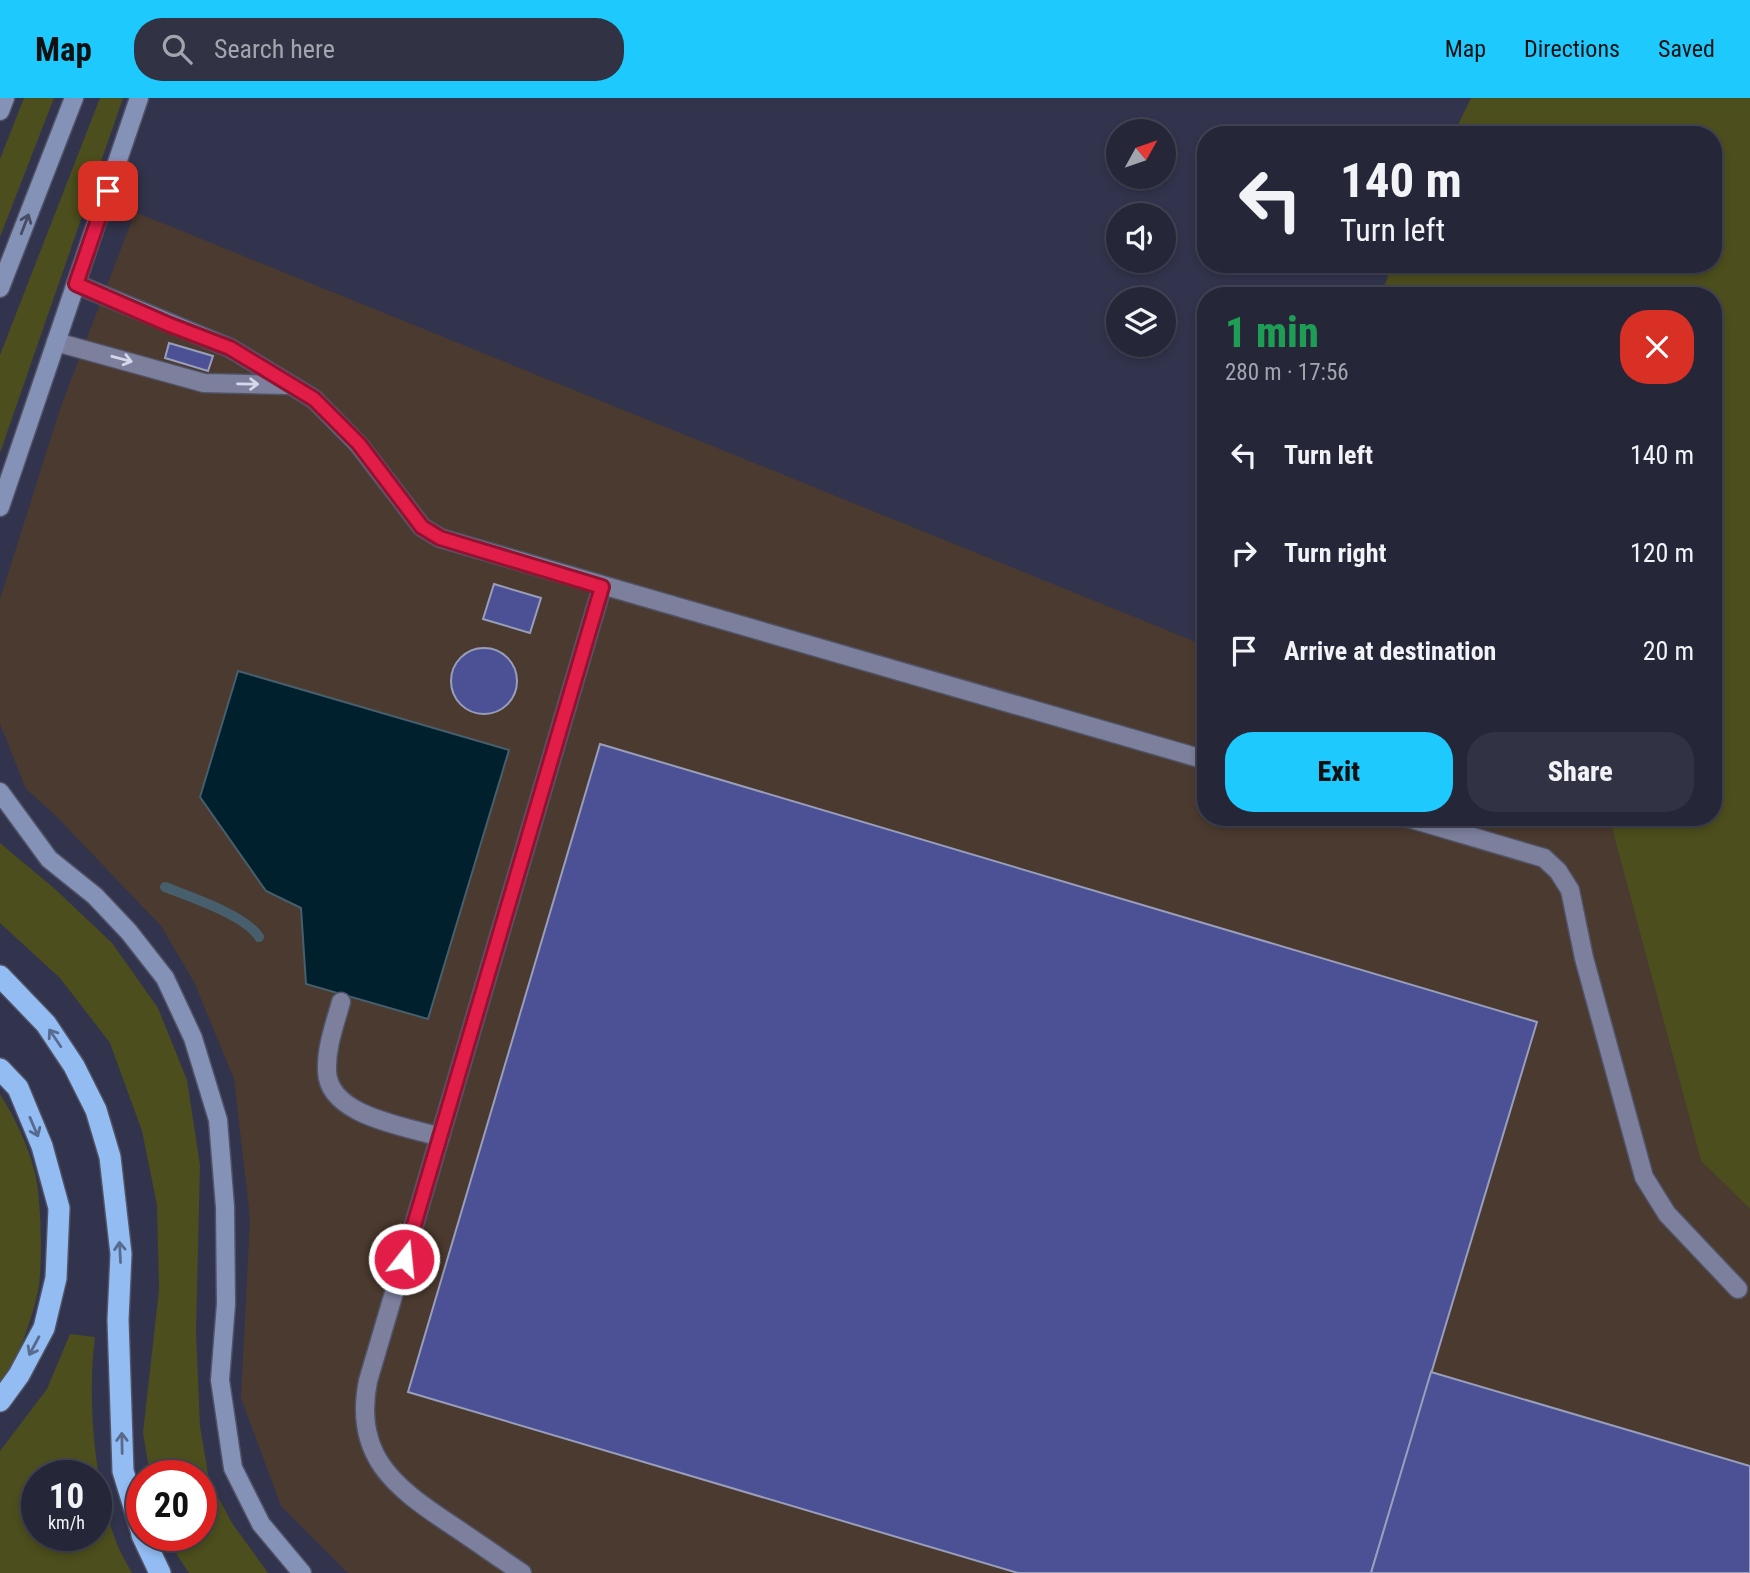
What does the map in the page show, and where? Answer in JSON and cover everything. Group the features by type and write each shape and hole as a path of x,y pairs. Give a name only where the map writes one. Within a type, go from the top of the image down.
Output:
{"highway":[{"path":"0,976 46,1024 74,1066 96,1110 110,1157 121,1254 118,1320 123,1471 126,1481"},
{"path":"0,1069 18,1088 37,1134 59,1208 56,1278 44,1328 19,1375 0,1401"},
{"path":"150,1551 160,1573"}],"street":[{"path":"0,111 5,98"},
{"path":"0,288 74,98"},
{"path":"0,507 139,98"},
{"path":"0,792 49,859 94,896 151,959 165,978 193,1038 218,1120 225,1207 226,1304 220,1380 233,1468 261,1524 302,1573"}],"lane":[{"path":"76,284 230,348 325,408 359,444 422,527 440,538 1197,757"},
{"path":"56,342 204,383 291,385"},
{"path":"522,1573 406,1493 385,1472 375,1454 363,1405 602,587"},
{"path":"1436,826 1544,858 1558,870 1570,890 1584,958 1644,1177 1667,1214 1738,1289"},
{"path":"341,1002 328,1049 327,1072 331,1090 347,1106 440,1137"}],"shaded area":[{"path":"24,98 54,98 0,237 0,159"},
{"path":"100,98 123,98 0,453 0,355"},
{"path":"1471,98 1750,98 1750,1209 1701,1161 1611,826 1722,826 1722,287 1384,287 1389,273 1722,273 1722,126 1457,126"},
{"path":"135,212 1197,642 1197,826 1611,826 1701,1161 1750,1209 1750,1573 348,1573 281,1506 241,1398 250,1218 234,1079 194,982 161,926 53,813 26,789 0,724 0,599 60,409"},
{"path":"0,843 55,889 112,943 158,1008 187,1080 200,1165 196,1332 200,1426 206,1460 148,1460 143,1433 159,1290 157,1205 142,1131 110,1043 60,978 0,923"},
{"path":"0,1094 29,1152 35,1173 41,1249 40,1280 32,1315 18,1352 0,1385"},
{"path":"70,1334 95,1337 92,1414 97,1460 21,1460 21,1551 112,1551 112,1529 132,1573 0,1573 0,1451 47,1389"},
{"path":"217,1495 232,1523 268,1573 189,1573 175,1551 217,1551"}],"water":[{"path":"238,671 509,750 428,1019 306,984 301,908 266,891 200,797"}],"building":[{"path":"169,343 213,356 208,371 165,358"},
{"path":"494,584 541,598 530,633 483,619"},
{"path":"477,648 491,648 503,653 512,662 517,681 515,694 508,705 491,714 477,714 465,709 456,700 451,688 451,674 456,662 465,653"},
{"path":"600,744 1537,1022 1371,1573 1018,1573 408,1392"},
{"path":"1431,1372 1750,1466 1750,1573 1371,1573"}],"waterway":[{"path":"165,887 230,914 259,937"}],"route":[{"path":"108,191 76,284 230,348 314,399 359,444 422,527 440,538 602,587 404,1259"}]}
